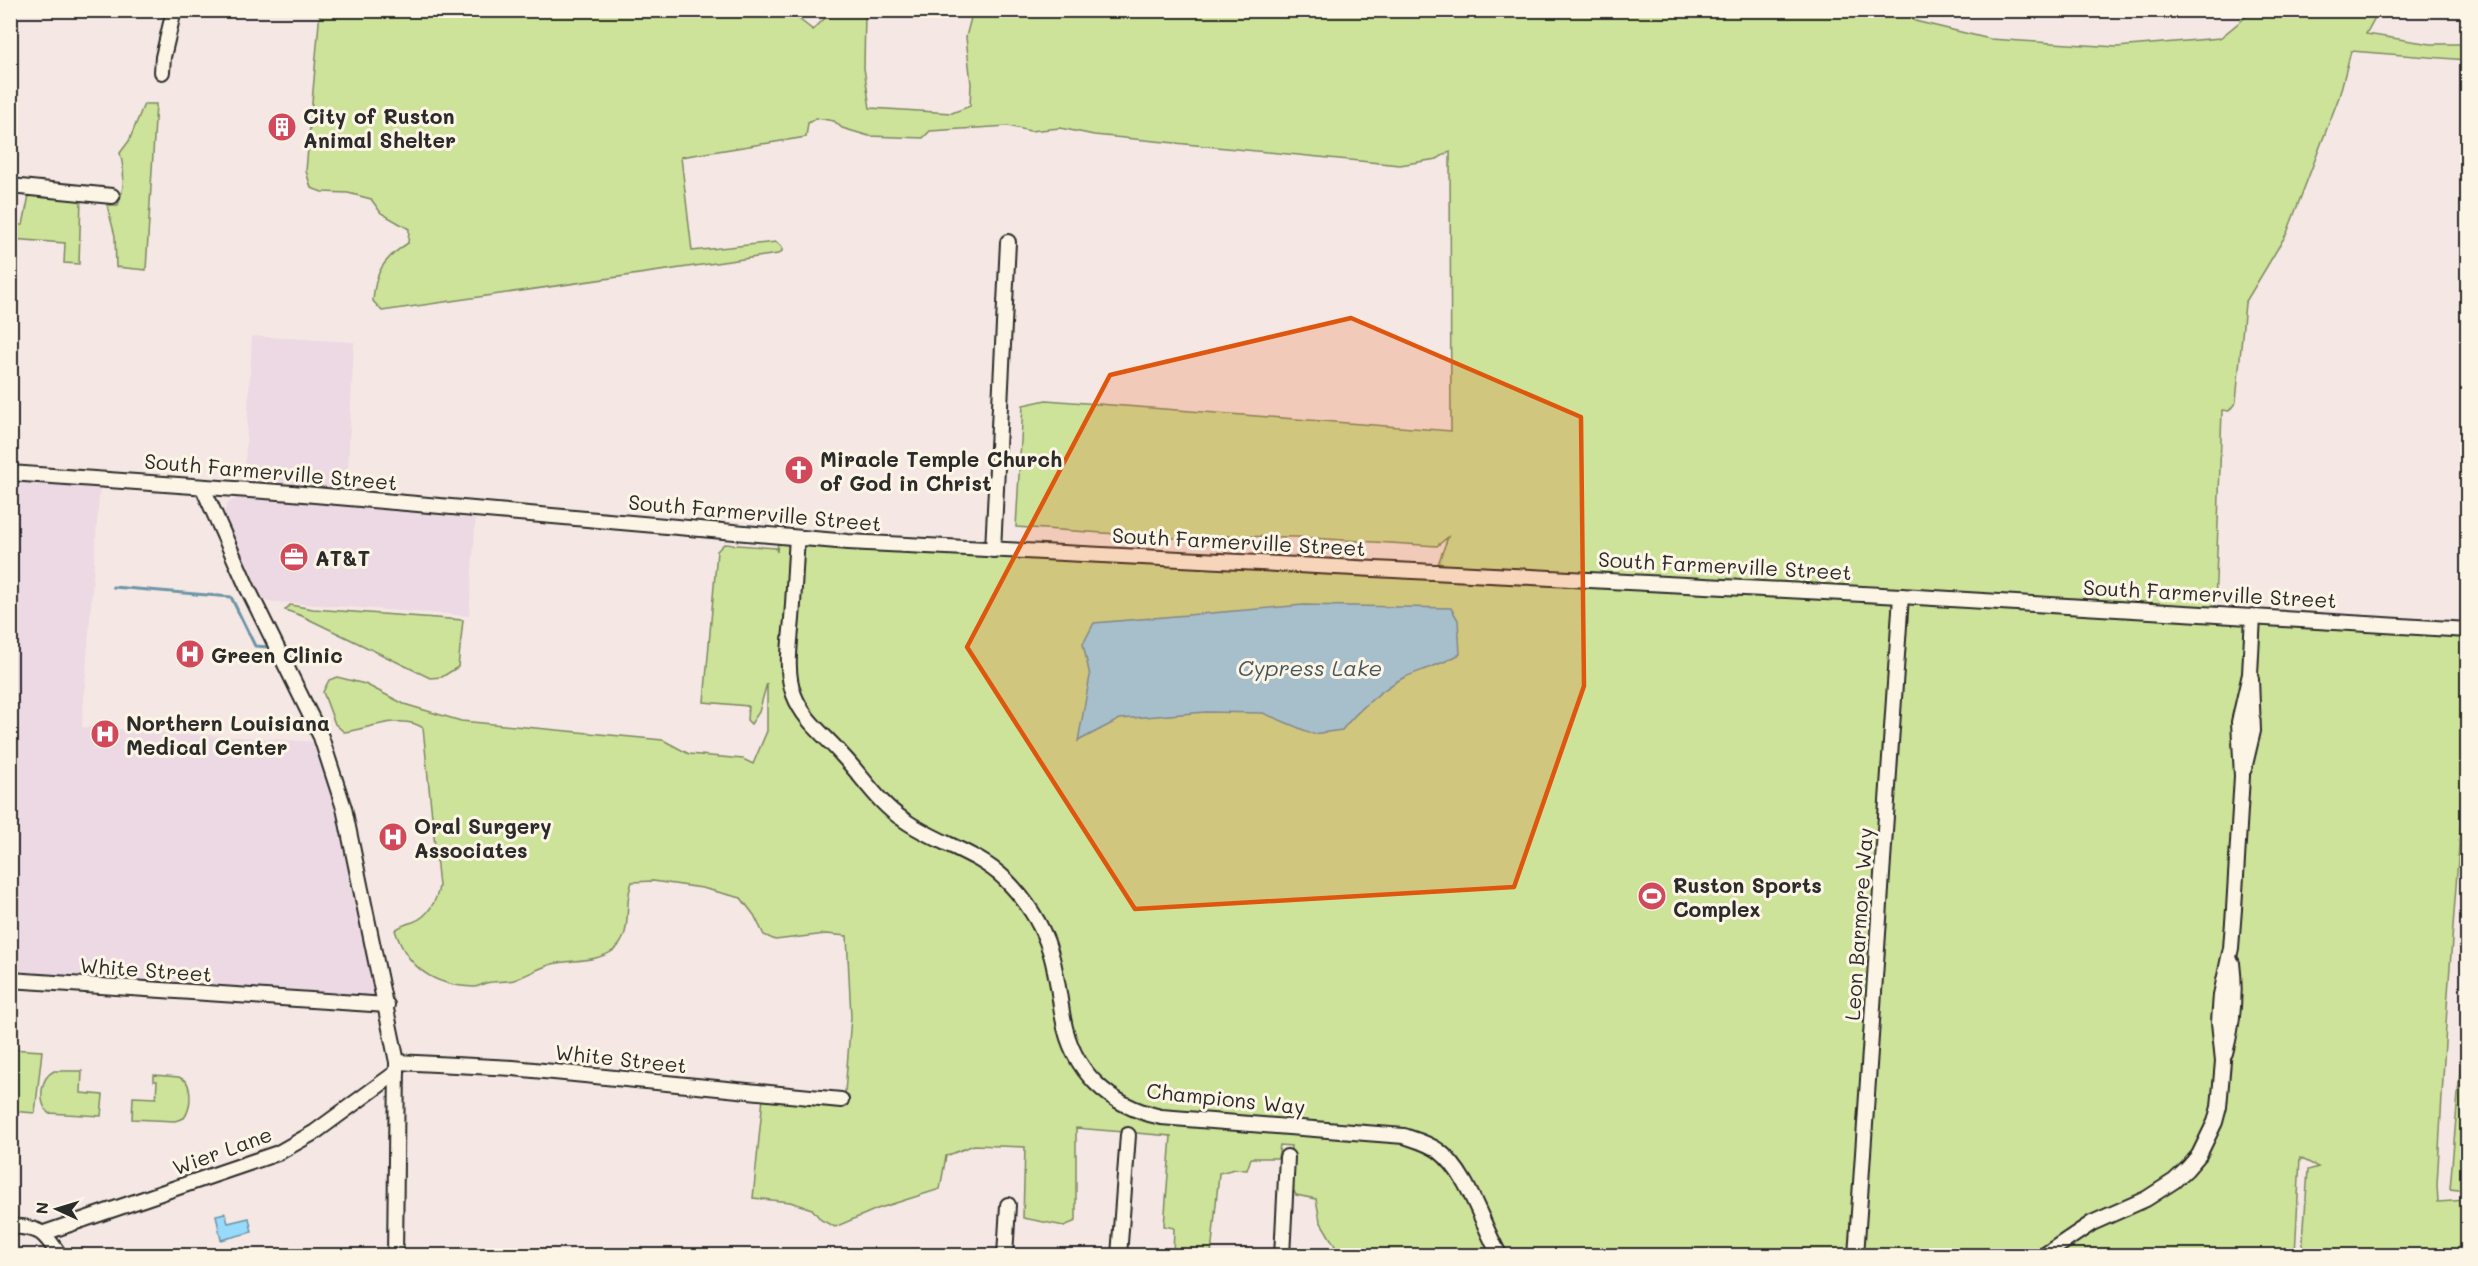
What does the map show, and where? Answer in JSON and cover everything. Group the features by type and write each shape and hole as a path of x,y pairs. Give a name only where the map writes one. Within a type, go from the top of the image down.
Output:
{"street":[{"path":"162,72 161,65 174,10"},
{"path":"10,186 112,196"},
{"path":"993,550 1008,242"},
{"name":"South Farmerville Street","path":"10,473 292,493 797,538 1901,596 2468,630"},
{"path":"203,488 248,589 323,741 344,808 387,1005 397,1067 395,1256"},
{"name":"Champions Way","path":"797,538 789,663 794,695 802,712 820,734 842,754 863,783 884,805 924,832 984,863 1013,888 1031,912 1046,938 1056,970 1063,1019 1069,1042 1091,1082 1127,1107 1161,1117 1393,1135 1423,1142 1439,1151 1457,1171 1500,1256"},
{"name":"Leon Barmore Way","path":"1856,1256 1901,596"},
{"path":"2043,1256 2092,1223 2160,1192 2187,1169 2204,1146 2215,1122 2219,1107 2223,1061 2219,1022 2221,995 2231,948 2242,776 2240,722 2244,692 2250,674 2253,616"},
{"name":"White Street","path":"10,980 387,1005"},
{"name":"White Street","path":"397,1067 513,1068 841,1100"},
{"name":"Wier Lane","path":"44,1233 278,1153 315,1132 397,1067"},
{"path":"1119,1256 1128,1134"},
{"path":"1282,1256 1287,1157"},
{"path":"1005,1256 1008,1204"},
{"path":"10,1226 28,1227 44,1233 60,1256"}],"highlighted area":[{"path":"1351,318 1581,417 1584,686 1514,887 1135,909 967,647 1110,375"}],"shaded area":[{"path":"252,336 354,342 347,490 244,483"},
{"name":"Northern Louisiana Medical Center","path":"10,478 100,484 82,727 316,742 343,825 376,989 373,996 364,998 11,972"},
{"path":"242,494 476,513 469,616 263,601 223,517 227,504"}],"green space":[{"path":"796,10 795,16 813,30 827,16 826,11 865,11 864,68 870,108 952,113 970,106 971,84 966,37 973,10 1910,10 1915,21 1990,39 2117,47 2220,38 2253,11 2379,10 2366,34 2431,44 2467,44 2467,60 2351,51 2339,97 2287,233 2245,303 2236,402 2229,411 2222,410 2215,608 1438,564 1448,537 1437,546 1296,537 1221,536 1219,541 1016,527 1023,405 1046,400 1451,431 1450,151 1437,159 1400,165 1094,135 1060,128 1030,131 1008,126 930,131 923,138 869,136 842,128 834,121 816,118 808,123 806,137 681,157 692,251 776,242 782,247 782,251 778,254 382,311 373,301 378,274 386,261 408,243 409,229 381,213 371,199 348,193 322,192 311,188 306,171 320,11"},
{"path":"144,104 156,104 146,270 116,267 115,236 107,205 118,205 124,179 120,153 129,141"},
{"path":"29,195 81,198 79,264 64,263 65,243 11,239 10,220 11,225 23,225"},
{"name":"Ruston Sports Complex","path":"778,541 1873,600 2467,635 2467,739 2447,1007 2437,1185 2438,1202 2467,1200 2467,1255 2302,1255 2308,1170 2318,1167 2300,1158 2295,1255 1371,1256 1370,1253 1339,1253 1320,1221 1316,1199 1296,1195 1289,1183 1291,1146 1280,1145 1278,1158 1251,1158 1247,1170 1235,1169 1219,1173 1211,1255 1173,1255 1174,1228 1164,1226 1171,1136 1076,1128 1076,1221 1064,1226 1023,1218 1025,1147 974,1145 946,1156 940,1189 877,1209 835,1227 821,1220 812,1209 790,1202 753,1198 763,1098 844,1105 851,1017 847,936 826,934 775,940 764,935 754,915 741,898 702,888 653,881 632,882 624,936 620,944 607,954 592,959 552,964 514,980 489,982 476,987 460,986 435,979 424,972 407,955 395,930 418,920 427,912 434,902 439,886 423,728 415,724 395,722 344,732 335,724 323,692 329,680 337,677 365,684 404,704 461,721 663,740 689,754 743,759 753,764 767,731 767,683 759,712 751,724 747,720 748,706 704,702 717,551 724,544 776,548 777,552"},
{"path":"290,605 313,609 463,620 458,667 442,677 430,678 285,610"},
{"path":"2467,1010 2468,1191 2450,1189 2465,1011"},
{"path":"10,1049 42,1051 35,1113 11,1111"},
{"path":"54,1071 82,1071 81,1093 103,1095 101,1116 48,1113 43,1102 42,1090 49,1074"},
{"path":"154,1075 179,1077 186,1081 190,1100 184,1118 175,1121 132,1119 133,1097 156,1098 157,1081 154,1081"}],"water":[{"name":"Cypress Lake","path":"1304,605 1451,608 1458,620 1460,654 1403,678 1387,688 1370,701 1342,730 1313,734 1263,713 1206,712 1120,719 1078,741 1090,676 1083,644 1094,623"},
{"path":"225,1213 228,1223 249,1218 252,1232 221,1240 216,1215"}],"waterway":[{"path":"113,587 231,597 255,646 269,647"}],"place":[{"name":"City of Ruston Animal Shelter","path":"282,127"},
{"name":"Miracle Temple Church of God in Christ","path":"799,470"},
{"name":"AT&T","path":"294,557"},
{"name":"Green Clinic","path":"190,654"},
{"name":"Northern Louisiana Medical Center","path":"105,734"},
{"name":"Oral Surgery Associates","path":"393,837"},
{"name":"Ruston Sports Complex","path":"1652,896"}]}
